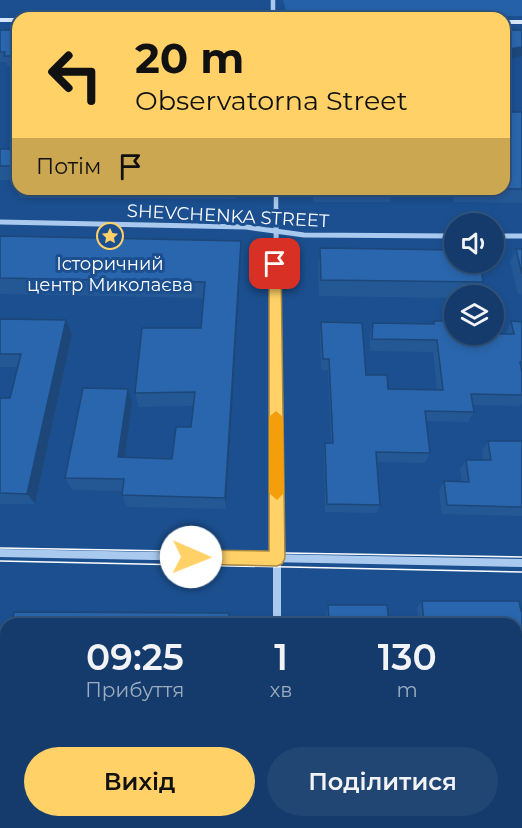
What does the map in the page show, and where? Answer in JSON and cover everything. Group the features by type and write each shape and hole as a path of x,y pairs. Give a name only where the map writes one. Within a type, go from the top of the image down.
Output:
{"street":[{"path":"276,195 278,618"},
{"name":"SHEVCHENKA STREET","path":"0,222 246,227 275,232 444,236"},
{"path":"504,236 522,236"},
{"path":"0,553 522,563"}],"shaded area":[{"path":"283,0 522,0 522,16 510,16 510,12 290,12 286,10"}],"building":[{"path":"0,30 12,30 12,56 4,56 5,52 0,52"},
{"path":"510,30 522,30 522,47 510,49"},
{"path":"510,112 522,112 522,189 510,189"},
{"path":"0,149 12,149 12,166 0,166"},
{"path":"0,236 241,241 225,498 122,495 124,479 65,478 83,388 128,389 118,457 172,459 176,427 191,427 195,392 135,393 142,328 201,328 205,282 0,278"},
{"path":"320,248 444,250 444,273 482,273 483,282 321,280"},
{"path":"516,249 522,249 522,274"},
{"path":"0,319 66,320 27,494 0,493 0,398 10,398 21,354 0,354"},
{"path":"434,321 444,321 444,345 504,345 504,334 514,334 511,321 522,322 522,362 520,362 522,395 471,394 474,412 425,411 430,453 376,452 380,505 327,504 325,443 333,443 329,359 323,359 321,322 362,323 366,375 387,375 388,389 443,390 437,340 372,339 373,323 434,324"},
{"path":"488,441 522,441 522,507 447,505 444,481 469,482 466,460 491,460"},
{"path":"422,601 519,601 522,611 522,618 423,618"},
{"path":"328,605 387,605 388,618 329,618"},
{"path":"14,612 229,613 229,618 13,618"}],"tram line":[{"path":"0,548 522,557"},
{"path":"0,561 522,572"}],"slow traffic":[{"path":"276,417 277,493"}],"place":[{"name":"Історичний центр Миколаєва","path":"110,236"}],"route":[{"path":"191,557 277,558 275,264"}]}
